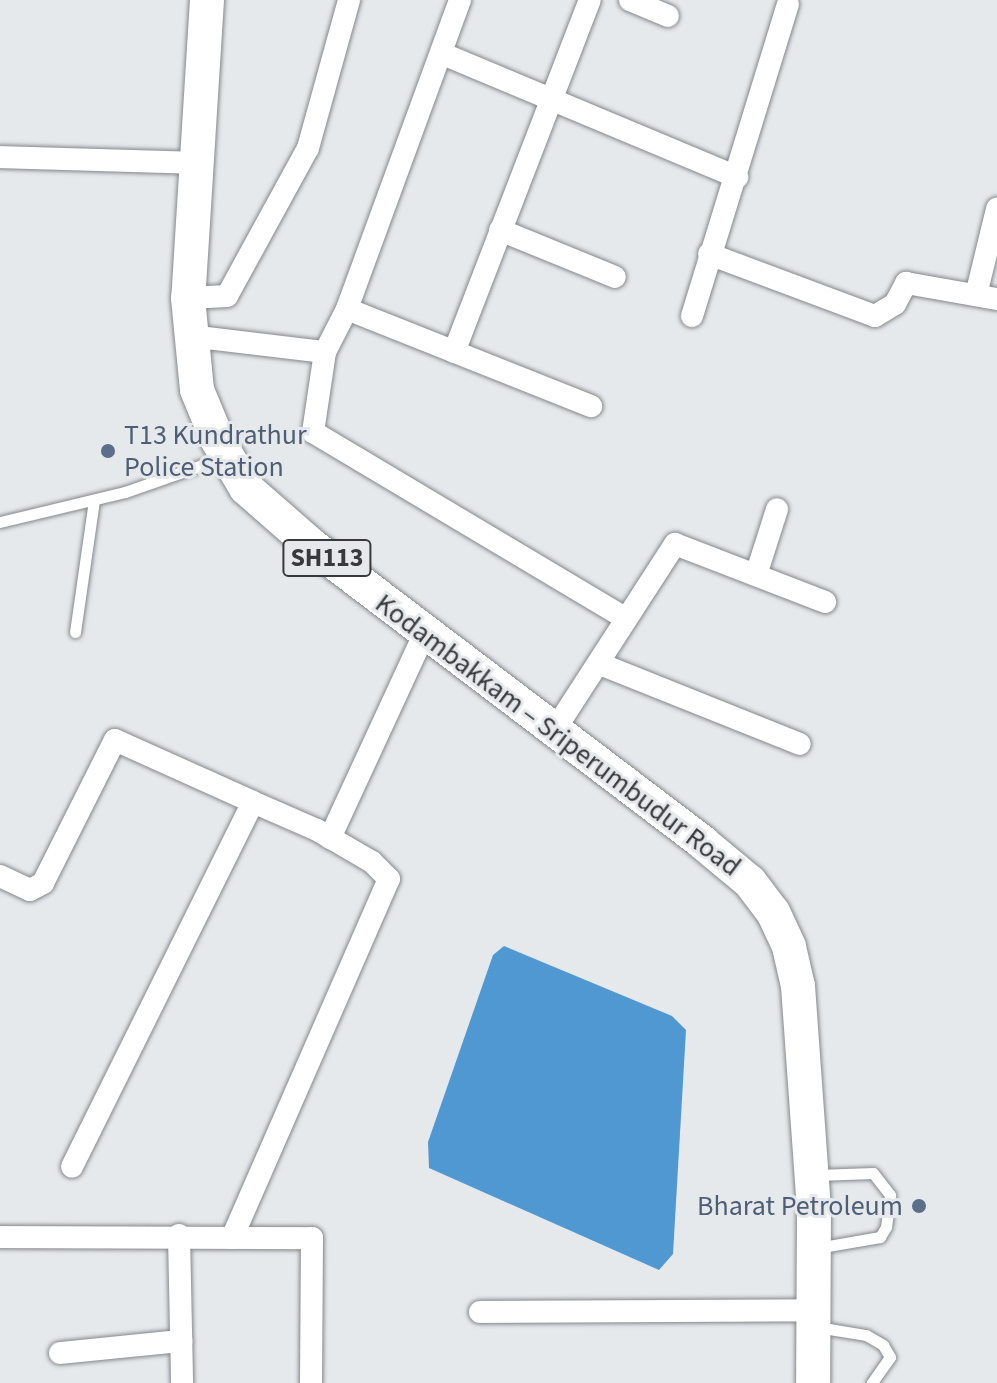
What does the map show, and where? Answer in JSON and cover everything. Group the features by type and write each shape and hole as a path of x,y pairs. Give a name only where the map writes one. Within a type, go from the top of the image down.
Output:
{"main road":[{"name":"Kodambakkam – Sriperumbudur Road","path":"207,0 188,298 197,390 227,456 246,488 425,632 703,843 750,882 773,912 789,947 798,986 812,1175 813,1383"}],"street":[{"path":"188,298 227,296 308,148 349,0"},
{"path":"460,0 443,54 347,309 325,352 313,432 625,618"},
{"path":"454,352 590,0"},
{"path":"630,0 668,16"},
{"path":"692,316 788,4"},
{"path":"443,54 549,101 737,177"},
{"path":"0,157 197,163"},
{"path":"709,254 875,316 895,304 906,283 986,297 997,209"},
{"path":"500,230 615,277"},
{"path":"347,309 591,406"},
{"path":"190,336 325,352"},
{"path":"756,575 777,509"},
{"path":"554,731 675,544 825,602"},
{"path":"330,838 425,632"},
{"path":"600,664 800,744"},
{"path":"0,876 30,890 43,883 115,740 330,838 372,862 389,879 232,1238"},
{"path":"72,1167 253,802"},
{"path":"179,1235 182,1383"},
{"path":"0,1237 179,1235 312,1238 311,1383"},
{"path":"480,1312 812,1318"},
{"path":"60,1353 181,1341"}],"lane":[{"path":"0,522 175,478 227,456"},
{"path":"75,632 94,500"},
{"path":"812,1175 873,1173 890,1195 880,1237 813,1248"},
{"path":"812,1318 866,1335 883,1345 890,1357 872,1383"}],"water":[{"path":"504,946 672,1016 686,1030 673,1254 659,1270 429,1168 428,1142 493,955"}],"place":[{"name":"T13 Kundrathur Police Station","path":"108,451"},
{"name":"Bharat Petroleum","path":"919,1206"}]}
